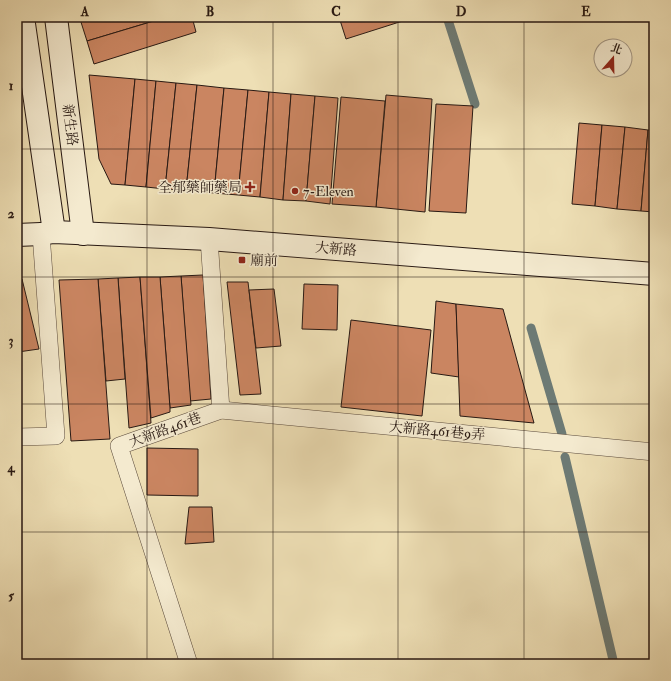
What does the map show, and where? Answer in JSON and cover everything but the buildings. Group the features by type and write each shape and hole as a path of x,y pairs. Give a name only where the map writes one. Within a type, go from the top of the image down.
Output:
{"main road":[{"path":"24,17 47,233"},
{"name":"新生路","path":"56,17 83,234"},
{"name":"大新路","path":"17,235 47,233 209,239 654,274"}],"lane":[{"path":"17,437 56,436 47,233"},
{"path":"209,239 221,410"},
{"name":"大新路461巷9弄","path":"221,410 654,452"},
{"name":"大新路461巷","path":"189,664 119,446 221,410"}],"waterway":[{"path":"447,17 475,104"},
{"path":"531,328 562,434"},
{"path":"565,457 614,664"}],"place":[{"name":"全郁藥師藥局","path":"250,187"},
{"name":"7-Eleven","path":"295,191"},
{"name":"廟前","path":"242,260"}]}
